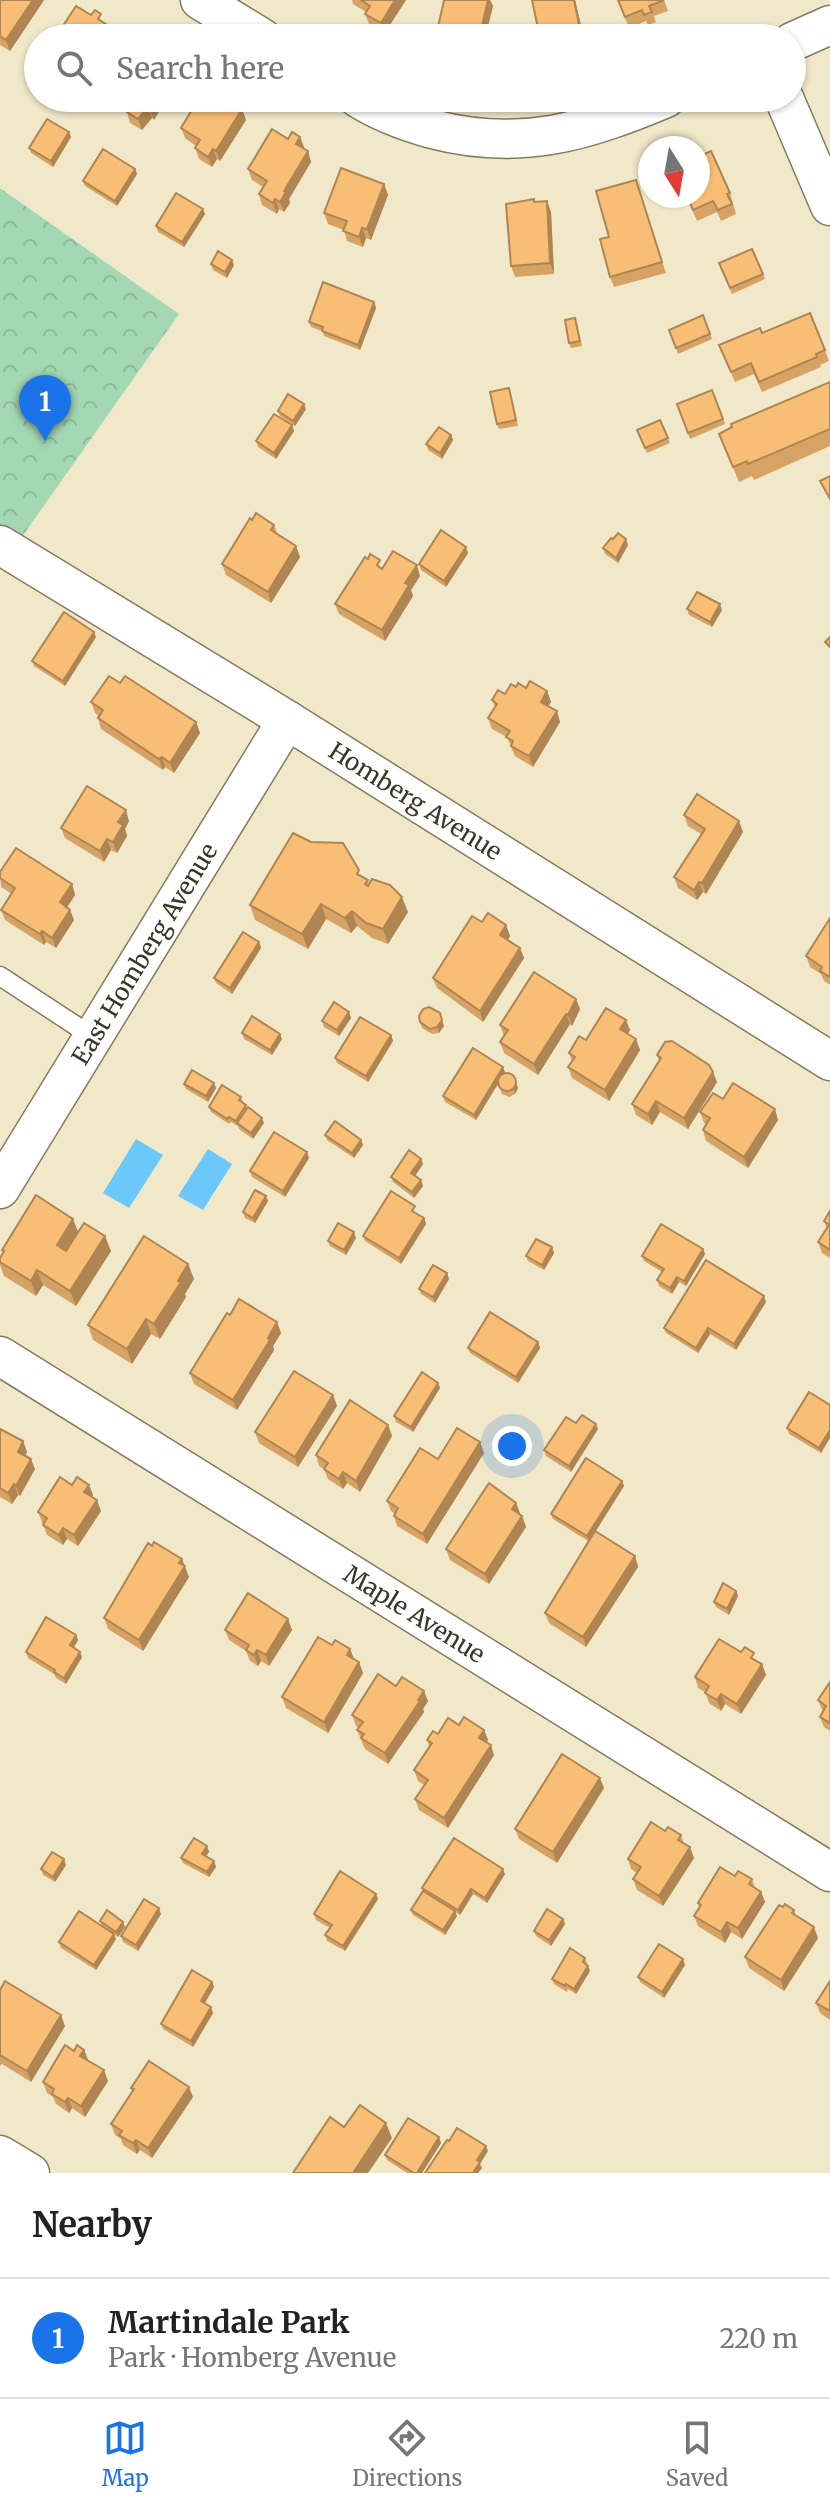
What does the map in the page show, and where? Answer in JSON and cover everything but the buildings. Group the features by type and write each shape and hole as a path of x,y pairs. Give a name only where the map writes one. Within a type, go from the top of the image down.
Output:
{"street":[{"path":"200,0 239,24"},
{"path":"806,36 830,25"},
{"path":"386,112 417,125 491,140 528,140 570,133 632,112"},
{"path":"790,112 830,206"},
{"name":"Homberg Avenue","path":"0,545 287,720 830,1061"},
{"name":"East Homberg Avenue","path":"0,1189 287,720"},
{"name":"Maple Avenue","path":"0,1356 830,1872"},
{"path":"0,2155 30,2173"}],"lane":[{"path":"0,976 93,1037"}],"green space":[{"path":"0,188 179,314 0,568"}],"water":[{"path":"136,1139 163,1155 129,1208 103,1193"},
{"path":"208,1149 232,1164 203,1210 178,1196"}],"place":[{"name":"Martindale Park","path":"45,441"}]}
